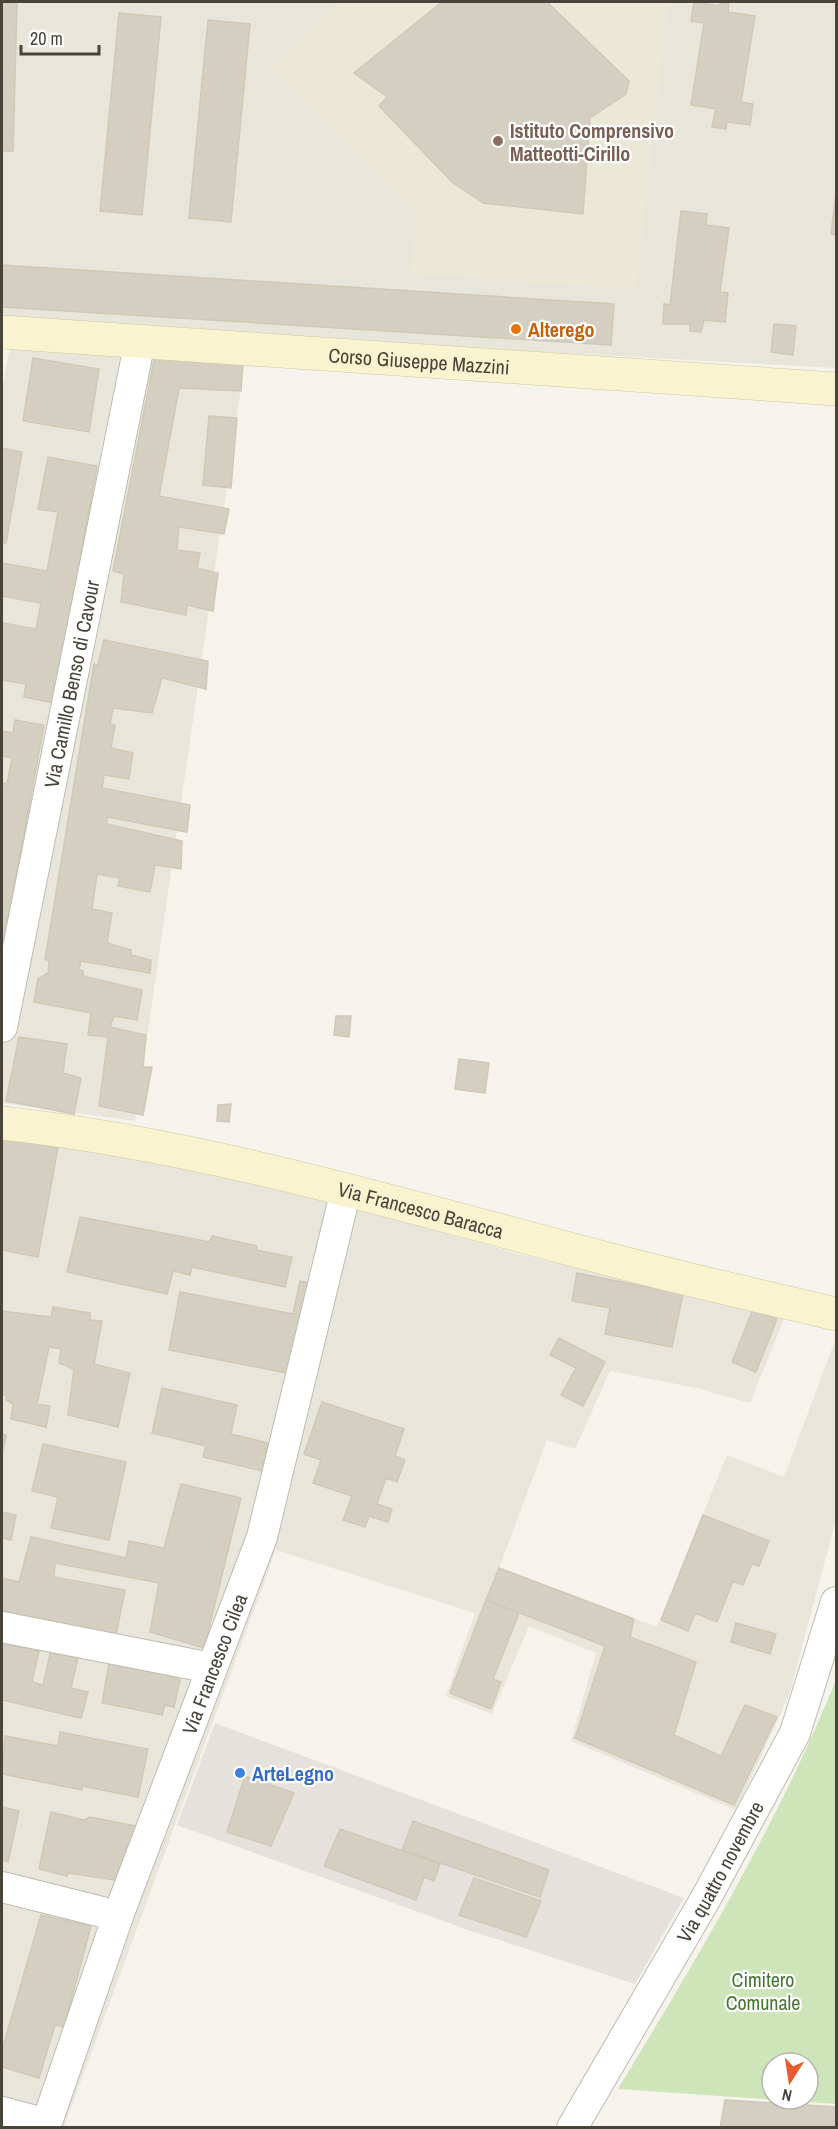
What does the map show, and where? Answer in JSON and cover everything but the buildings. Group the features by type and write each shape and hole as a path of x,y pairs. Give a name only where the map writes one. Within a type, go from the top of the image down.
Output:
{"street":[{"name":"Corso Giuseppe Mazzini","path":"2,332 837,388"},
{"name":"Via Camillo Benso di Cavour","path":"2,1027 140,341"},
{"name":"Via Francesco Baracca","path":"2,1123 80,1131 346,1190 648,1270 837,1314"},
{"name":"Via Francesco Cilea","path":"46,2126 118,1916 261,1537 346,1190"},
{"name":"Via quattro novembre","path":"572,2127 706,1898 795,1733 837,1602"},
{"path":"2,1627 211,1668"},
{"path":"2,1887 118,1916"},
{"path":"2,2112 46,2126"}],"shaded area":[{"path":"2,2 836,2 836,368 2,323"},
{"name":"Istituto Comprensivo Matteotti-Cirillo","path":"338,2 668,2 636,290 410,273 417,215 270,68"},
{"path":"10,348 244,367 135,1121 2,1103 2,388"},
{"path":"2,1133 127,1152 307,1194 514,1253 785,1317 750,1403 697,1388 610,1371 575,1449 547,1440 499,1568 657,1627 727,1455 784,1477 836,1338 836,1519 789,1696 736,1810 571,1741 596,1653 529,1626 492,1714 446,1696 475,1613 276,1550 64,2127 2,2127"},
{"path":"215,1723 684,1898 635,1984 471,1931 177,1825"}],"green space":[{"name":"Cimitero Comunale","path":"836,1680 836,2104 820,2103 820,2051 760,2051 760,2099 618,2089 735,1889 789,1786"}],"place":[{"name":"Istituto Comprensivo Matteotti-Cirillo","path":"498,141"},
{"name":"Alterego","path":"516,329"},
{"name":"ArteLegno","path":"240,1773"}]}
